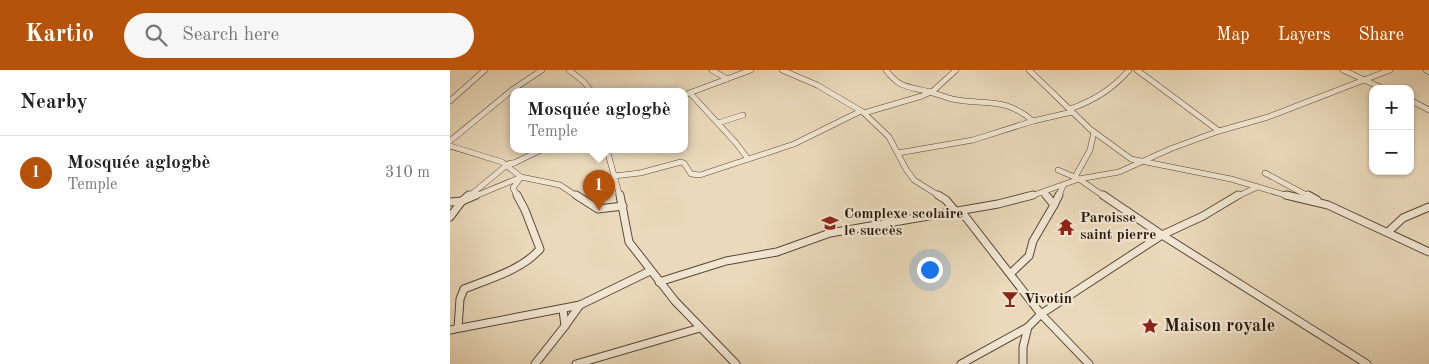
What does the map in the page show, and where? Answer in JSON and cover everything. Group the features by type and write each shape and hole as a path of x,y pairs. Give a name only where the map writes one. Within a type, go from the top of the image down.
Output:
{"street":[{"path":"450,101 485,70"},
{"path":"515,88 542,70"},
{"path":"569,70 589,88"},
{"path":"712,70 727,79"},
{"path":"748,160 736,142 690,93 751,70"},
{"path":"782,70 850,103 863,112 887,135 898,153 902,166 916,182 946,198 1011,273 1041,314 1089,364"},
{"path":"886,70 899,84 931,92 952,100 1000,103 1020,110 1034,121"},
{"path":"614,176 640,173 681,162 684,163 694,176 748,160 794,144 848,116 918,99 931,92 946,76 956,70"},
{"path":"1029,70 1094,132 1118,152 1142,162 1178,167 1231,179 1328,205"},
{"path":"898,153 949,146 1071,110 1094,99 1115,85 1130,70"},
{"path":"1137,70 1219,132"},
{"path":"1343,70 1377,85"},
{"path":"659,282 726,261 777,252 830,233 958,211 1043,193 1064,186 1077,178 1119,172 1170,149 1268,117 1390,70"},
{"path":"450,141 510,92"},
{"path":"1414,102 1429,110"},
{"path":"718,123 743,115"},
{"path":"1077,178 1090,150 1094,132"},
{"path":"450,146 508,164 521,177 560,185 598,209 623,206"},
{"path":"450,217 462,201 508,164 534,153"},
{"path":"608,153 623,206 629,242 659,282 700,328 736,364"},
{"path":"1058,170 1077,178 1162,235 1368,364"},
{"path":"1265,172 1328,205 1429,252"},
{"path":"450,202 462,201 521,177"},
{"path":"521,177 513,188 519,203 525,210 540,249 533,257 520,264 464,289 454,329 563,310 580,305 650,271"},
{"path":"1011,273 1026,260 1033,240 1064,186"},
{"path":"961,364 1028,327 1041,314 1162,235 1202,216 1247,190 1258,187"},
{"path":"1043,193 1051,199 1054,206"},
{"path":"1388,232 1403,218 1429,207"},
{"path":"535,364 580,305"},
{"path":"563,310 565,326"},
{"path":"1023,364 1023,347 1028,327"},
{"path":"576,364 700,328"}],"place":[{"name":"Mosquée aglogbè","path":"599,211"},
{"name":"Complexe scolaire le succès","path":"830,223"},
{"name":"Paroisse saint pierre","path":"1066,227"},
{"name":"Vivotin","path":"1010,299"},
{"name":"Maison royale","path":"1150,326"}]}
